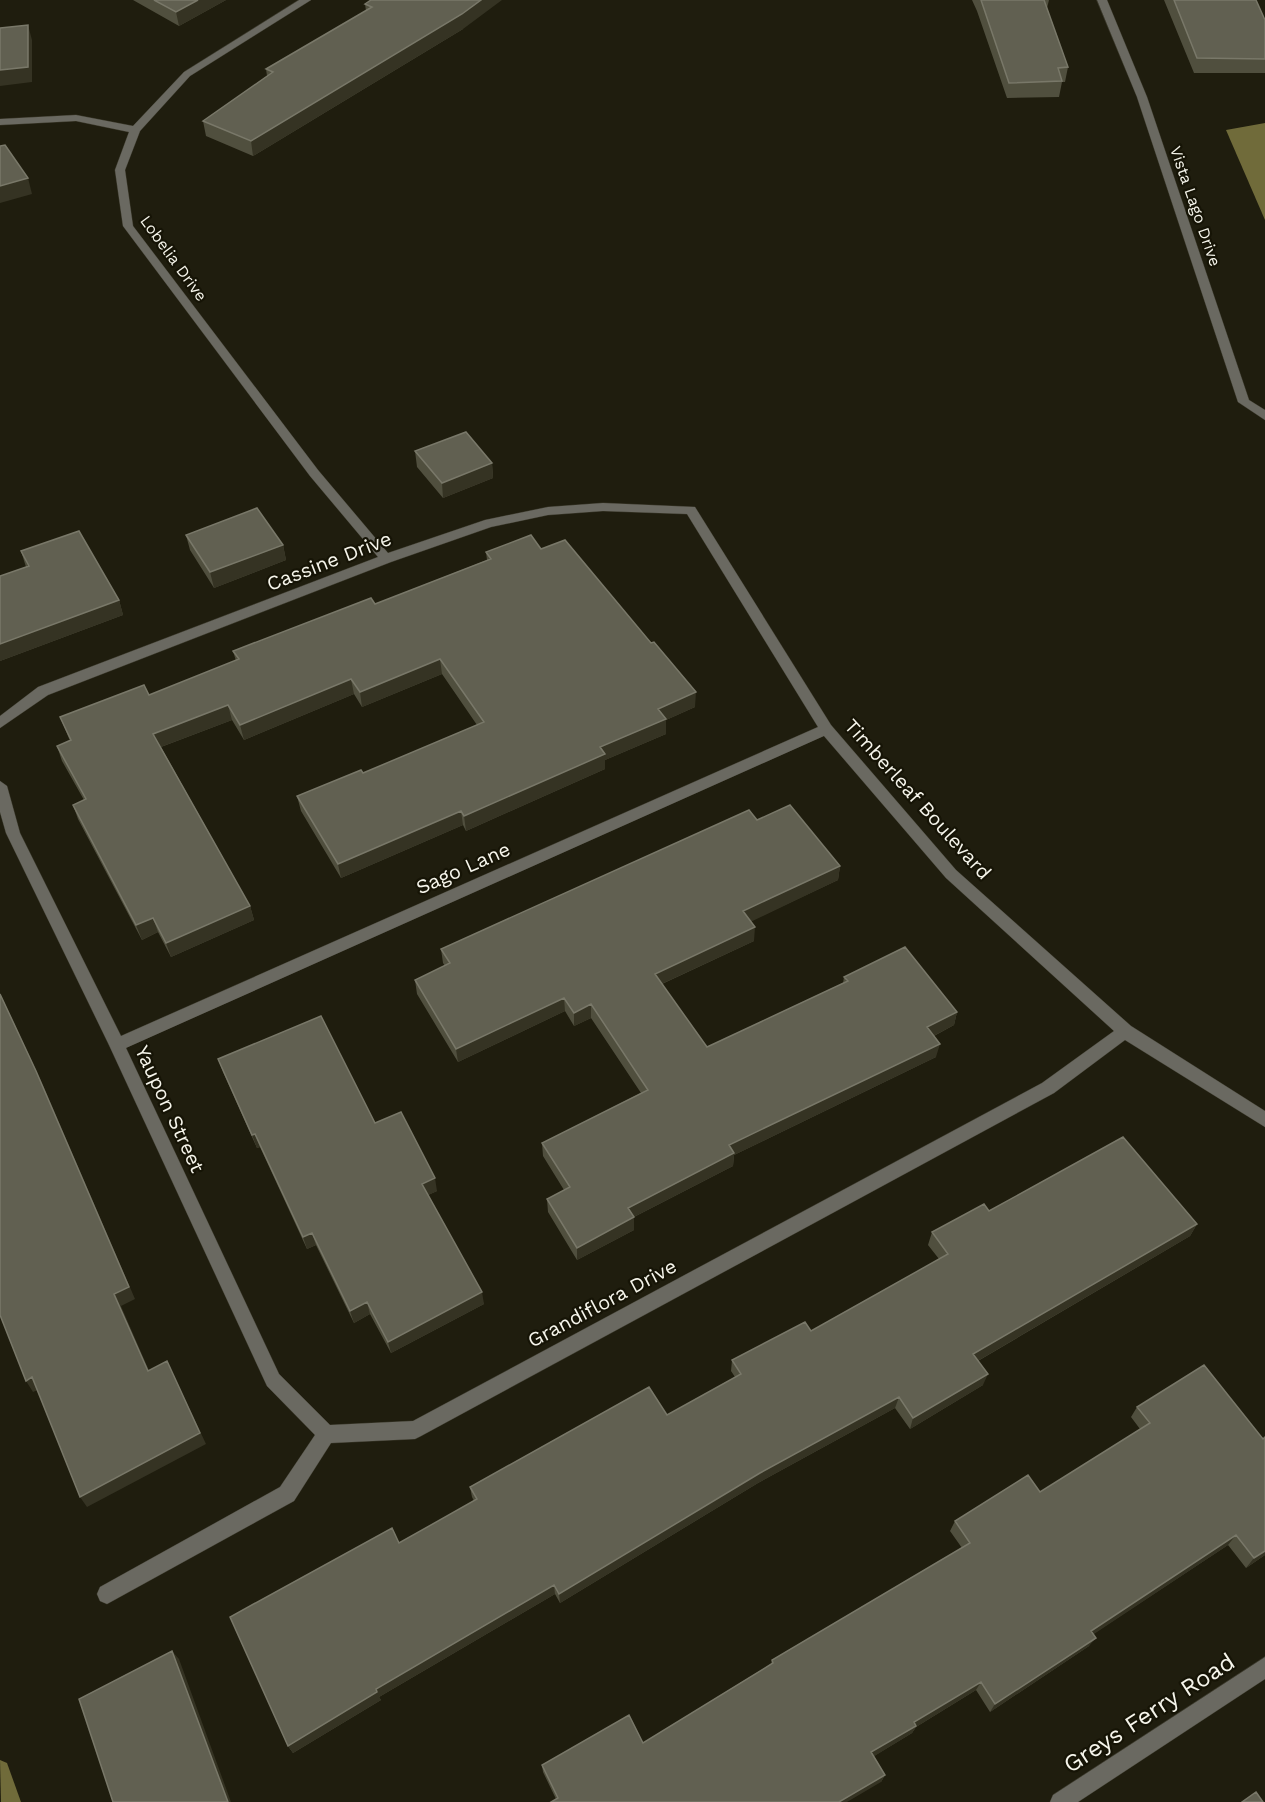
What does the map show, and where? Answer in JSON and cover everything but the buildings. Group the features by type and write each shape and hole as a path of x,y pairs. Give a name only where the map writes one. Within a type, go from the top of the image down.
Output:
{"street":[{"name":"Lobelia Drive","path":"306,0 187,74 135,130 120,170 128,226 314,473 386,559"},
{"name":"Vista Lago Drive","path":"1102,0 1142,97 1244,402 1265,416"},
{"path":"0,122 76,118 135,130"},
{"name":"Cassine Drive","path":"0,723 44,691 386,559 489,523 548,511 603,507 691,510"},
{"name":"Timberleaf Boulevard","path":"691,510 826,729 951,874 1125,1031 1265,1120"},
{"name":"Sago Lane","path":"117,1045 826,729"},
{"name":"Yaupon Street","path":"0,786 13,833 117,1045 273,1380 326,1434"},
{"name":"Grandiflora Drive","path":"326,1434 415,1430 1048,1088 1125,1031"},
{"path":"107,1594 287,1494 326,1434"},
{"name":"Greys Ferry Road","path":"1060,1802 1265,1667"}],"shaded area":[{"path":"1265,123 1265,220 1226,130"}],"waterway":[{"path":"0,1770 11,1802"}]}
